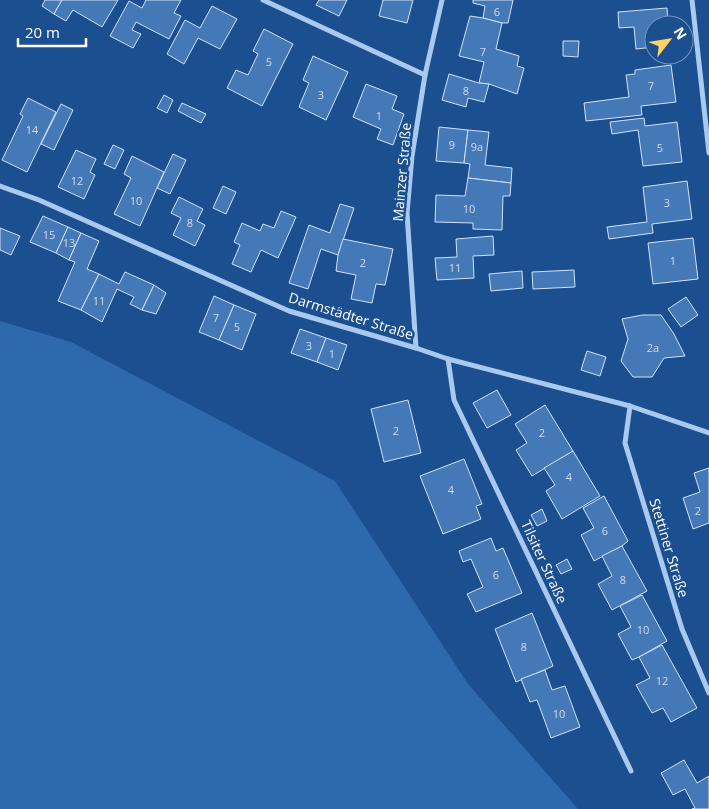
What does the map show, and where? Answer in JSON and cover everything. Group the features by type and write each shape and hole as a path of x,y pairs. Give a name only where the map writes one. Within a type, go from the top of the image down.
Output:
{"street":[{"path":"263,0 425,75"},
{"name":"Mainzer Straße","path":"416,348 407,214 412,156 425,75 442,0"},
{"path":"692,0 709,153"},
{"name":"Darmstädter Straße","path":"0,186 39,200 289,311 448,359 630,406 709,433"},
{"name":"Tilsiter Straße","path":"448,359 454,400 631,771"},
{"name":"Stettiner Straße","path":"630,406 625,443 682,629 709,693"}],"shaded area":[{"path":"0,321 71,342 335,481 468,684 578,809 0,809"}],"building":[{"path":"45,0 62,0 54,14 42,6"},
{"path":"62,0 118,0 102,27 73,10 66,21 54,14"},
{"path":"146,0 181,0 174,13 181,16 169,39 136,22 132,30 141,34 133,48 110,36 129,1 142,8"},
{"path":"319,0 347,0 339,16 316,5"},
{"path":"383,0 413,0 407,23 379,16"},
{"path":"473,0 513,0 508,23 483,18 485,6 473,3"},
{"path":"212,6 237,19 220,49 198,38 184,64 167,54 185,20 200,28"},
{"path":"667,8 667,15 644,15 644,48 636,49 634,27 619,28 618,12"},
{"path":"470,16 502,23 496,49 519,56 517,66 524,68 517,94 489,84 479,83 484,62 459,56"},
{"path":"264,29 293,44 262,106 227,88 236,70 248,75 258,54 253,51"},
{"path":"563,41 579,41 578,57 563,56"},
{"path":"313,56 348,72 326,120 299,107 309,83 303,80"},
{"path":"671,65 676,102 641,106 642,115 586,121 584,103 629,97 626,75 635,74 635,70"},
{"path":"449,74 489,84 484,102 468,98 466,107 442,100"},
{"path":"366,84 397,96 392,109 404,114 393,145 377,139 381,129 353,117"},
{"path":"164,95 173,100 167,113 157,108"},
{"path":"28,98 56,112 27,172 2,160 23,116 20,114"},
{"path":"182,103 206,114 201,123 178,111"},
{"path":"61,104 73,110 54,150 41,144"},
{"path":"644,118 645,126 677,122 682,162 643,166 638,130 612,134 610,122"},
{"path":"439,127 468,130 464,163 436,161"},
{"path":"468,130 489,132 485,165 512,168 511,183 468,178 470,164 464,163"},
{"path":"113,145 124,150 115,169 104,164"},
{"path":"76,150 96,159 90,172 95,175 84,199 58,187"},
{"path":"173,154 186,160 170,194 157,188"},
{"path":"132,156 164,172 140,226 114,214 131,178 124,174"},
{"path":"468,178 511,183 510,196 503,196 502,230 473,229 473,223 435,222 436,195 465,196"},
{"path":"687,181 692,219 652,224 653,233 609,239 607,227 647,222 643,187"},
{"path":"223,186 236,192 226,214 213,208"},
{"path":"179,197 203,209 197,221 205,225 195,246 173,235 181,218 171,213"},
{"path":"340,204 354,208 338,255 321,249 308,289 289,283 309,225 330,233"},
{"path":"281,211 296,217 278,258 261,250 251,272 232,264 240,245 234,242 242,223 260,231 263,224 274,228"},
{"path":"43,216 68,227 56,253 30,242"},
{"path":"68,227 81,233 69,260 56,253"},
{"path":"0,228 20,236 11,255 0,250"},
{"path":"81,233 99,241 87,269 99,274 81,310 58,301 75,262 69,260"},
{"path":"493,236 494,255 473,256 474,278 437,280 435,258 457,257 456,239"},
{"path":"693,238 698,279 653,284 648,243"},
{"path":"343,239 393,249 385,285 376,284 372,303 351,299 356,275 336,271"},
{"path":"574,270 575,287 533,289 532,272"},
{"path":"522,271 523,288 491,291 489,274"},
{"path":"125,272 154,285 142,310 130,304 134,297 117,289 102,322 81,310 99,274 119,284"},
{"path":"154,285 166,293 156,314 142,310"},
{"path":"214,296 234,305 219,340 199,332"},
{"path":"686,297 698,315 681,327 668,309"},
{"path":"234,305 256,314 242,350 219,340"},
{"path":"642,315 661,315 674,334 685,356 664,358 652,377 633,377 621,361 628,339 622,319"},
{"path":"300,329 326,338 317,362 291,353"},
{"path":"326,338 347,345 338,370 317,362"},
{"path":"587,351 606,357 600,376 581,370"},
{"path":"497,390 511,415 487,428 473,403"},
{"path":"408,400 421,453 384,462 371,409"},
{"path":"545,405 573,451 532,476 516,450 527,443 515,424"},
{"path":"573,451 600,496 562,519 546,491 555,485 544,468"},
{"path":"464,459 482,504 476,506 481,519 443,534 420,476"},
{"path":"709,468 709,523 693,529 683,498 700,492 694,473"},
{"path":"604,496 628,541 594,561 581,535 594,528 583,508"},
{"path":"542,509 547,521 537,526 531,515"},
{"path":"491,538 496,551 503,548 522,593 476,612 467,594 483,587 471,559 463,562 459,551"},
{"path":"622,546 647,591 612,610 598,584 612,576 602,556"},
{"path":"567,559 572,569 561,574 556,565"},
{"path":"642,595 667,641 632,660 618,634 631,627 620,606"},
{"path":"532,613 553,666 516,682 495,629"},
{"path":"662,645 697,708 671,722 663,708 652,713 636,685 650,678 639,657"},
{"path":"545,670 552,690 565,686 580,727 551,738 537,700 530,702 521,679"},
{"path":"684,760 697,783 709,776 709,809 692,809 695,808 685,789 673,795 661,773"}]}
